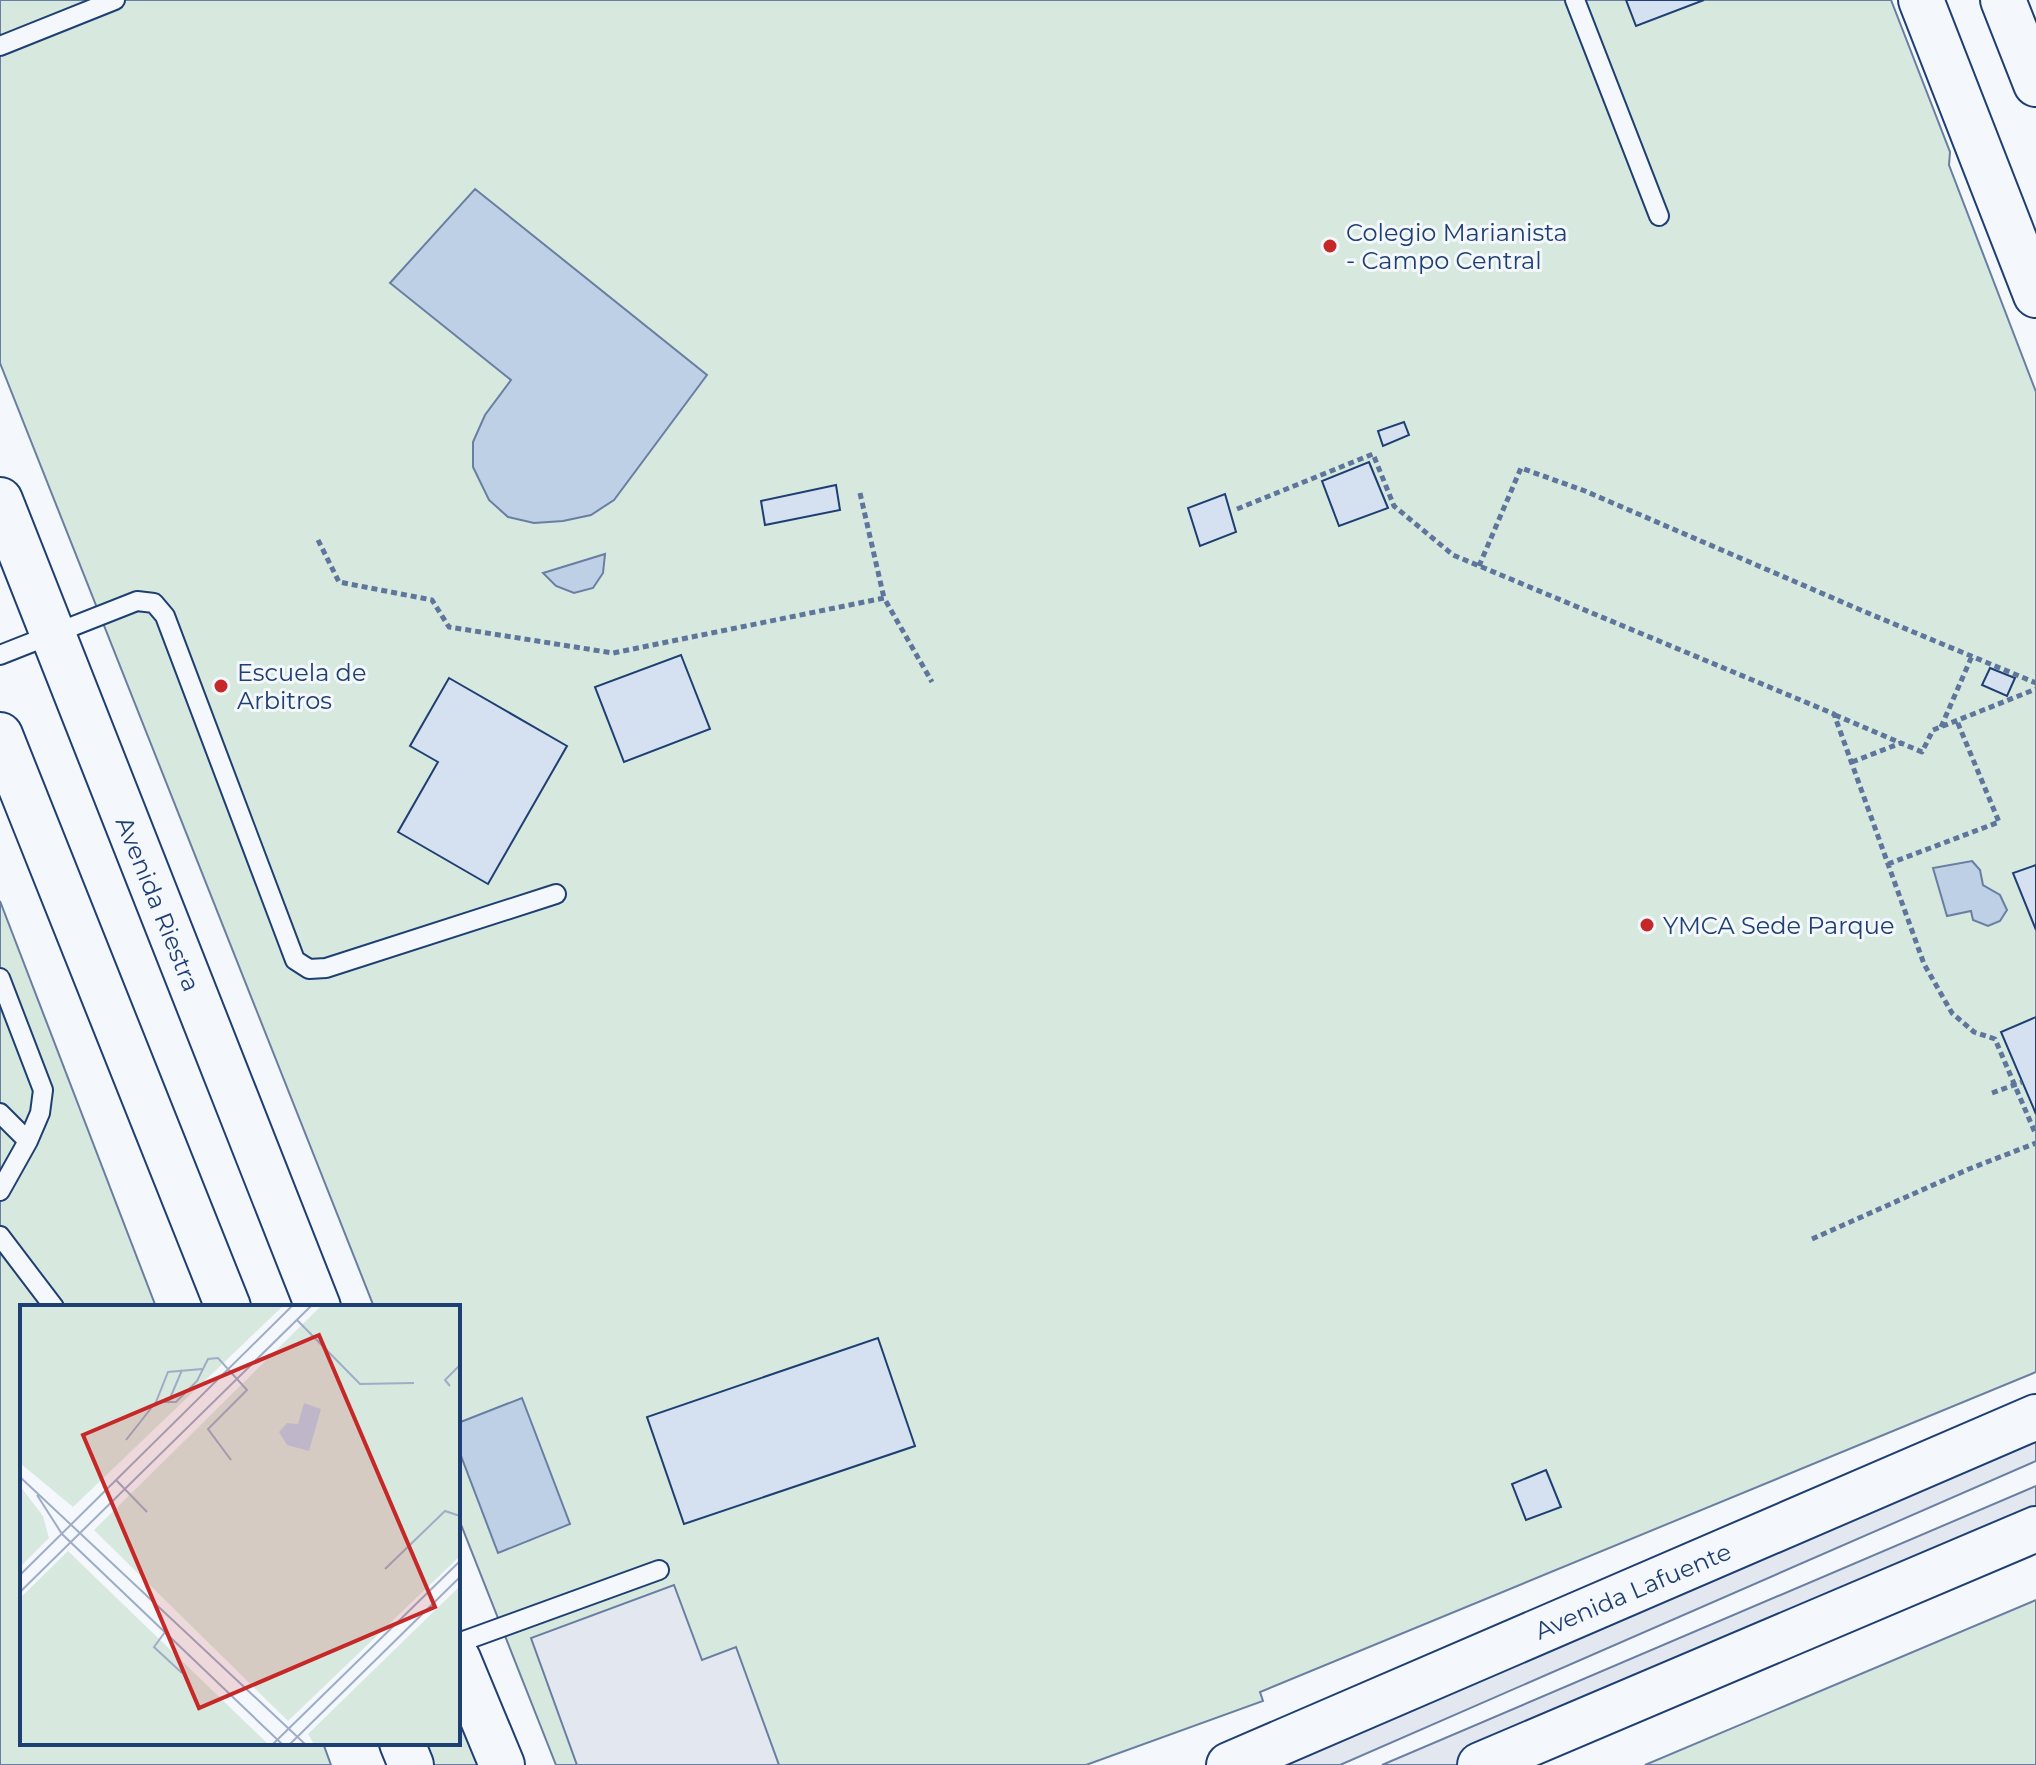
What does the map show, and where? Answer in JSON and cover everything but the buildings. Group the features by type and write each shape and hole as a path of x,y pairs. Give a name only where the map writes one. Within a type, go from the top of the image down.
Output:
{"street":[{"path":"1921,0 2036,295"},
{"path":"2003,0 2036,84"},
{"name":"Avenida Riestra","path":"0,500 317,1305"},
{"path":"0,735 227,1305"},
{"name":"Avenida Lafuente","path":"1229,1765 2036,1417"},
{"path":"1480,1765 2036,1529"},
{"path":"460,1664 502,1765"},
{"path":"403,1745 411,1765"}],"lane":[{"path":"0,46 115,0"},
{"path":"1575,0 1659,216"},
{"path":"0,655 137,601 154,603 165,616 295,960 309,969 326,968 556,894"},
{"path":"0,978 43,1090 40,1113 0,1191"},
{"path":"0,1113 28,1141"},
{"path":"0,1236 52,1305"},
{"path":"460,1642 659,1570"}],"path":[{"path":"1237,509 1373,454 1394,506 1453,555 1922,752 1933,730 2036,686"},
{"path":"1479,566 1521,468 1585,491 2036,686"},
{"path":"860,493 884,598 932,682"},
{"path":"318,540 339,582 432,600 449,627 613,653 884,598"},
{"path":"1941,728 1972,656"},
{"path":"1834,714 1924,964 1952,1013 1974,1032 1995,1039 2036,1135"},
{"path":"1888,864 1999,822 1957,721"},
{"path":"1852,762 1901,743"},
{"path":"1992,1093 2022,1082"},
{"path":"1812,1239 1969,1169 2036,1143"}],"shaded area":[{"path":"0,0 1891,0 1950,152 1949,165 2036,392 2036,1372 1260,1692 1263,1701 1086,1765 556,1765 460,1522 460,1305 373,1305 0,363"},
{"path":"0,901 155,1305 20,1305 20,1745 324,1745 331,1765 0,1765"},
{"path":"2036,1414 2036,1461 1340,1765 1226,1765"},
{"path":"2036,1486 2036,1529 1480,1765 1382,1765"},
{"path":"674,1585 702,1660 736,1647 779,1765 577,1765 531,1638"},
{"path":"2036,1600 2036,1765 1645,1765"},
{"path":"460,1703 483,1765 433,1765 425,1745 460,1745"}],"water":[{"path":"475,189 707,375 614,500 591,515 534,523 508,517 489,500 473,467 473,442 485,415 511,380 390,283"},
{"path":"605,554 603,573 593,588 574,593 556,586 543,573"},
{"path":"1972,861 1980,870 1983,885 2000,895 2007,910 2000,921 1988,926 1973,920 1971,911 1947,916 1933,868"},
{"path":"522,1398 570,1524 498,1553 460,1453 460,1422"}],"place":[{"name":"Colegio Marianista - Campo Central","path":"1330,246"},
{"name":"Escuela de Arbitros","path":"221,686"},
{"name":"YMCA Sede Parque","path":"1647,925"}]}
